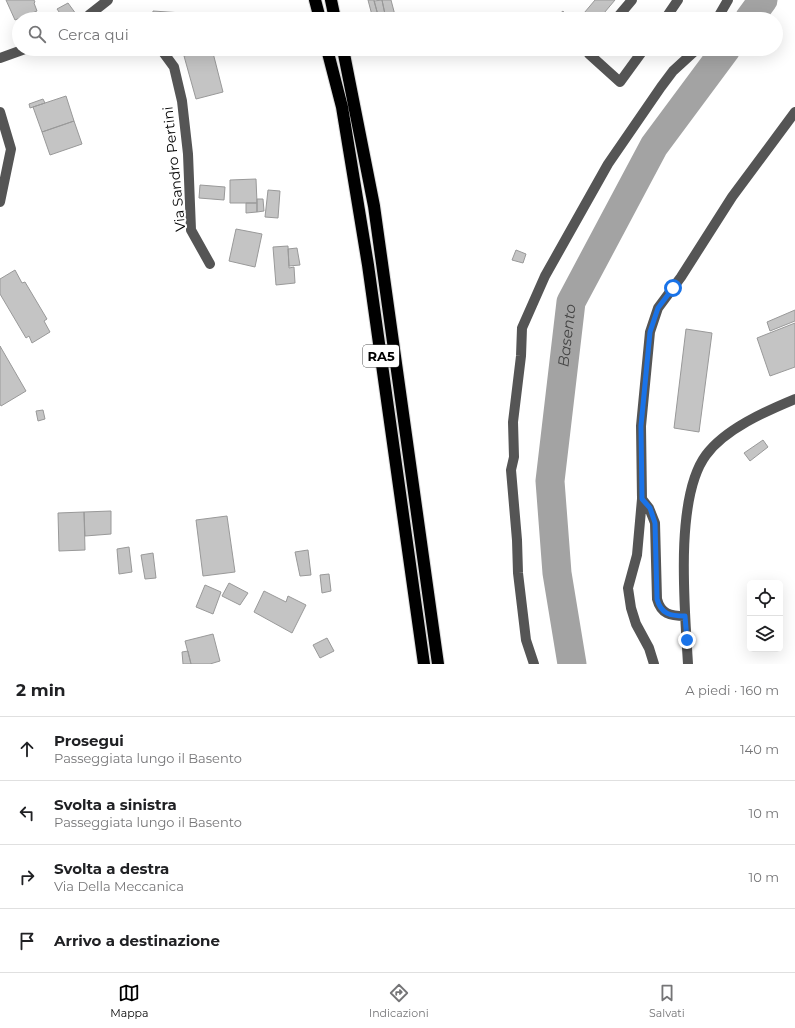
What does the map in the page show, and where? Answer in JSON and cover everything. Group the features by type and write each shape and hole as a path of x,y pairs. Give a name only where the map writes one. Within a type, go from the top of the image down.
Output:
{"highway":[{"path":"315,0 318,12"},
{"path":"331,0 334,12"},
{"name":"RA5","path":"329,56 342,107 368,264 424,664"},
{"name":"RA5","path":"344,56 374,206 438,664"}],"street":[{"path":"93,12 108,0"},
{"path":"622,12 632,0"},
{"path":"670,12 678,0"},
{"path":"721,12 728,0"},
{"path":"0,58 12,54"},
{"name":"Via Sandro Pertini","path":"166,56 174,67 182,101 188,154 191,230 210,264"},
{"path":"591,56 620,82 639,56"},
{"path":"534,664 526,640 518,573 518,540 511,470 514,457 513,422 521,356 522,328 545,276 608,164 661,87 673,72 690,56"},
{"path":"0,112 11,149 0,202"},
{"path":"654,664 649,648 636,624 631,608 628,588 637,555 642,499 641,426 650,332 653,319 658,308 681,277 732,197 795,112"},
{"path":"688,664 685,616 685,522 694,475 706,454 738,426 795,399"},
{"path":"642,499 650,508 655,523 657,599 659,607 665,613 673,616 685,616"}],"building":[{"path":"6,0 34,0 37,11 12,12 12,13"},
{"path":"368,0 374,0 377,12 371,12"},
{"path":"382,0 385,12 377,12 374,1"},
{"path":"382,0 391,0 394,12 385,12"},
{"path":"595,0 615,0 605,12 585,12"},
{"path":"68,3 75,12 59,12 57,9"},
{"path":"184,56 214,56 223,92 196,99"},
{"path":"66,96 74,121 42,132 33,107"},
{"path":"43,99 45,103 30,108 29,104"},
{"path":"74,121 82,144 50,155 42,132"},
{"path":"256,179 257,203 230,203 230,180"},
{"path":"200,185 225,187 224,200 199,198"},
{"path":"268,190 280,191 278,218 265,217"},
{"path":"257,199 263,199 264,211 257,212"},
{"path":"246,203 257,203 257,212 246,213"},
{"path":"236,229 262,234 255,267 229,261"},
{"path":"288,246 289,268 294,267 295,283 276,285 273,247"},
{"path":"297,248 300,265 289,266 288,249"},
{"path":"516,250 526,254 523,263 512,260"},
{"path":"15,270 22,283 25,282 47,319 44,321 50,332 32,343 29,336 26,338 0,294 0,279"},
{"path":"795,310 795,321 770,331 767,322"},
{"path":"795,323 795,367 770,376 757,338"},
{"path":"686,329 712,333 699,432 674,428"},
{"path":"0,346 26,391 1,406 0,404"},
{"path":"43,410 45,419 38,421 36,411"},
{"path":"763,440 768,447 750,461 744,453"},
{"path":"111,511 111,534 85,536 84,512"},
{"path":"84,512 85,550 59,551 58,513"},
{"path":"227,516 235,572 203,576 196,520"},
{"path":"129,547 132,572 119,574 117,549"},
{"path":"308,550 311,575 300,576 295,552"},
{"path":"153,553 156,578 145,579 141,555"},
{"path":"329,574 331,591 322,593 320,575"},
{"path":"229,583 248,593 240,605 222,596"},
{"path":"205,585 221,592 213,614 196,607"},
{"path":"264,591 286,602 288,596 306,605 292,633 254,612"},
{"path":"213,634 220,661 210,664 191,664 185,641"},
{"path":"327,638 334,651 320,658 313,645"},
{"path":"188,651 191,664 183,664 182,652"}],"waterway":[{"name":"Basento","path":"754,12 763,0"},
{"name":"Basento","path":"572,664 557,573 550,481 571,302 654,146 721,56"}],"route":[{"path":"673,288 658,308 653,319 650,332 641,426 642,499 650,508 655,523 657,599 659,607 665,613 673,616 685,616 687,640"}]}
